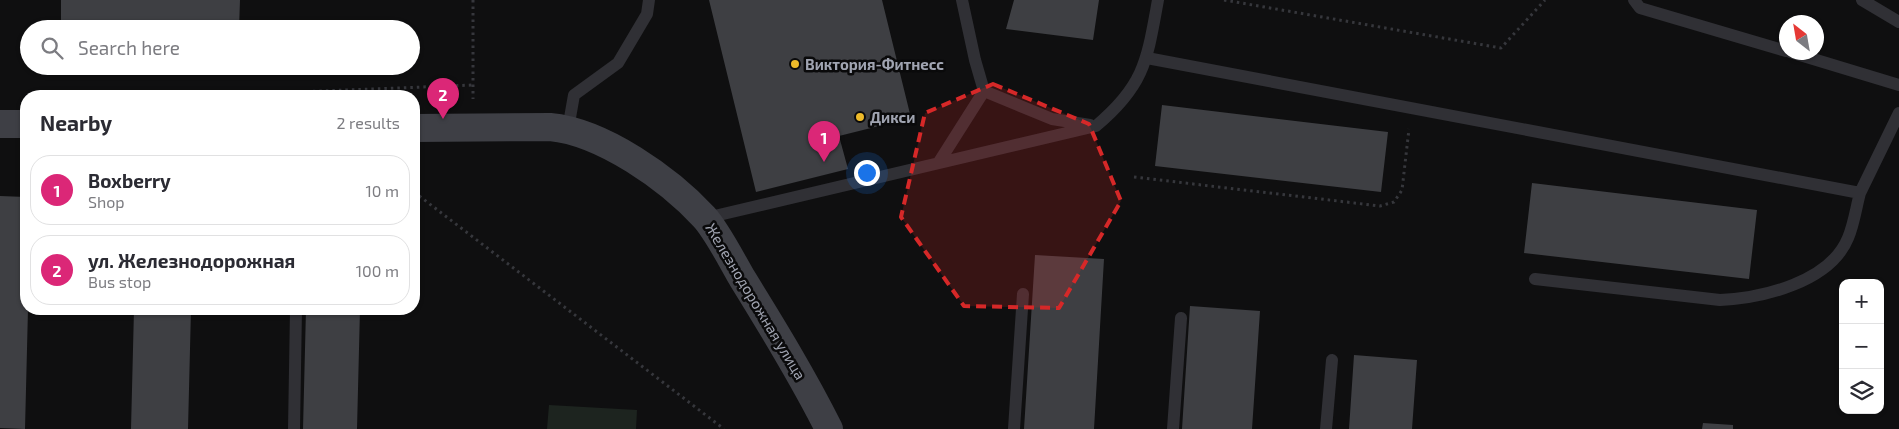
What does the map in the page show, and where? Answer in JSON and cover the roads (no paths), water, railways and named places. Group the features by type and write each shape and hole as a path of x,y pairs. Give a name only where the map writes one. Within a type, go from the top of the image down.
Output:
{"street":[{"path":"0,124 20,124"},
{"name":"Железнодорожная улица","path":"420,128 550,127 568,129 627,155 674,188 706,218 794,362 829,429"}],"lane":[{"path":"568,129 574,94 618,63 647,14 649,0"},
{"path":"939,162 984,91 962,0"},
{"path":"706,218 1096,126 1115,111 1137,81 1147,58 1158,0"},
{"path":"1634,0 1640,8 1779,49"},
{"path":"1862,0 1899,22"},
{"path":"1147,58 1860,193"},
{"path":"1815,60 1899,85"},
{"path":"984,91 1052,119 1096,126"},
{"path":"1535,279 1720,300 1745,298 1798,284 1828,266 1841,250 1848,238 1860,193 1899,113"},
{"path":"1014,429 1023,294"},
{"path":"294,429 296,315"},
{"path":"1173,429 1181,318"},
{"path":"1326,429 1332,360"}],"place":[{"name":"Виктория-Фитнесс","path":"795,64"},
{"name":"Дикси","path":"860,117"},
{"name":"ул. Железнодорожная","path":"443,119"},
{"name":"Boxberry","path":"824,162"}]}
